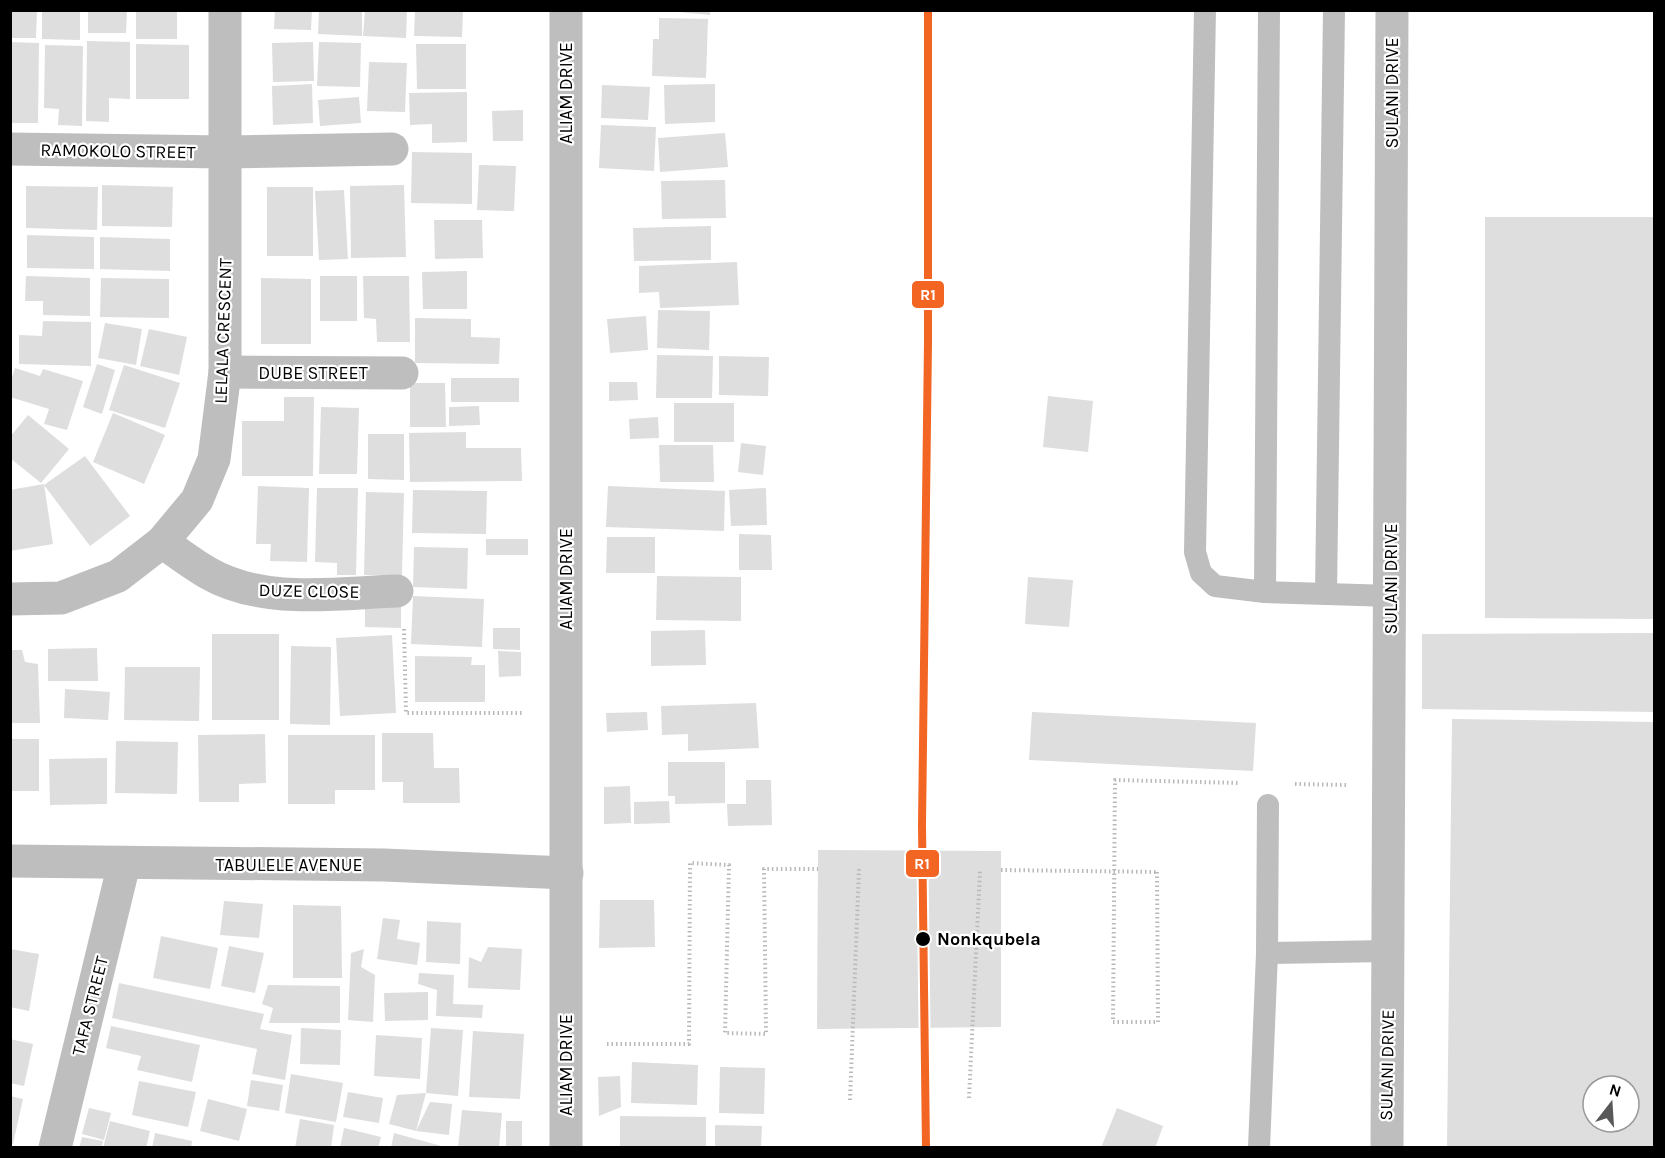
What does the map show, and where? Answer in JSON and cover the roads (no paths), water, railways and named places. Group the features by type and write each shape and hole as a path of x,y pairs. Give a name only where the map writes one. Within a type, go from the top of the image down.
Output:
{"street":[{"name":"LELALA CRESCENT","path":"10,599 61,598 118,576 162,542 197,500 214,459 225,372 225,10"},
{"name":"ALIAM DRIVE","path":"566,10 566,1148"},
{"name":"SULANI DRIVE","path":"1387,1148 1392,10"},
{"name":"RAMOKOLO STREET","path":"10,149 226,152"},
{"path":"226,152 392,149"},
{"name":"DUBE STREET","path":"225,372 402,373"},
{"name":"DUZE CLOSE","path":"162,542 209,574 249,590 303,594 398,591"},
{"name":"TABULELE AVENUE","path":"10,861 384,865 567,873"},
{"name":"TAFA STREET","path":"55,1148 124,864"}],"lane":[{"path":"1205,10 1195,552 1201,573 1215,585 1265,592 1391,596"},
{"path":"1265,592 1269,10"},
{"path":"1326,594 1334,10"},
{"path":"1258,1148 1268,954 1268,805"},
{"path":"1268,954 1389,951"}],"place":[{"name":"Nonkqubela","path":"923,939"}]}
